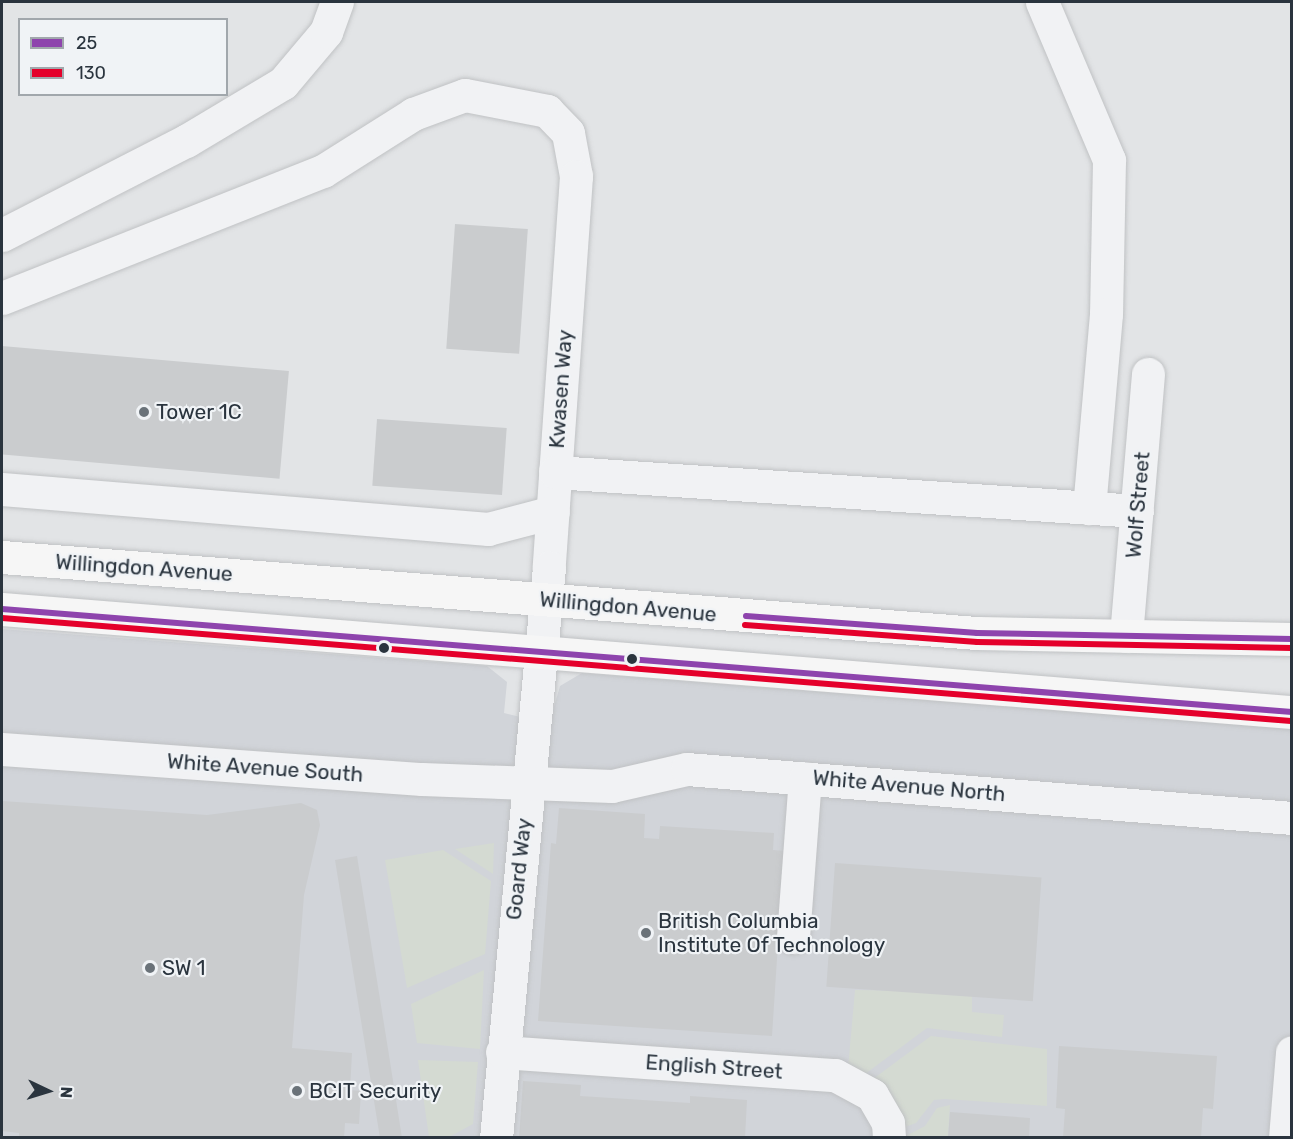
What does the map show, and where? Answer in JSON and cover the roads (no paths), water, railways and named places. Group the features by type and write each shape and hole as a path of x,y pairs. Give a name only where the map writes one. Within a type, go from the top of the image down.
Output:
{"main road":[{"name":"Willingdon Avenue","path":"2,557 977,633 1292,639"},
{"path":"2,609 1292,712"}],"street":[{"path":"2,235 186,141 283,84 326,32 337,2"},
{"path":"1042,2 1109,160 1107,302 1089,508"},
{"name":"Kwasen Way","path":"2,298 323,171 413,114 465,95 547,111 568,134 576,176 545,601"},
{"name":"Wolf Street","path":"1126,636 1148,374"},
{"path":"555,472 1137,511"},
{"path":"2,489 488,529 552,512"},
{"name":"Goard Way","path":"496,1137 545,601"},
{"name":"White Avenue South","path":"2,749 528,782"},
{"name":"White Avenue North","path":"528,782 612,786 687,769 1292,818"},
{"path":"793,937 804,778"},
{"name":"English Street","path":"502,1052 835,1075 872,1095 888,1123 889,1137"},
{"path":"1285,1137 1292,1052"}],"place":[{"name":"Tower 1C","path":"144,412"},
{"name":"British Columbia Institute Of Technology","path":"646,933"},
{"name":"SW 1","path":"150,968"},
{"name":"BCIT Security","path":"297,1091"}]}
